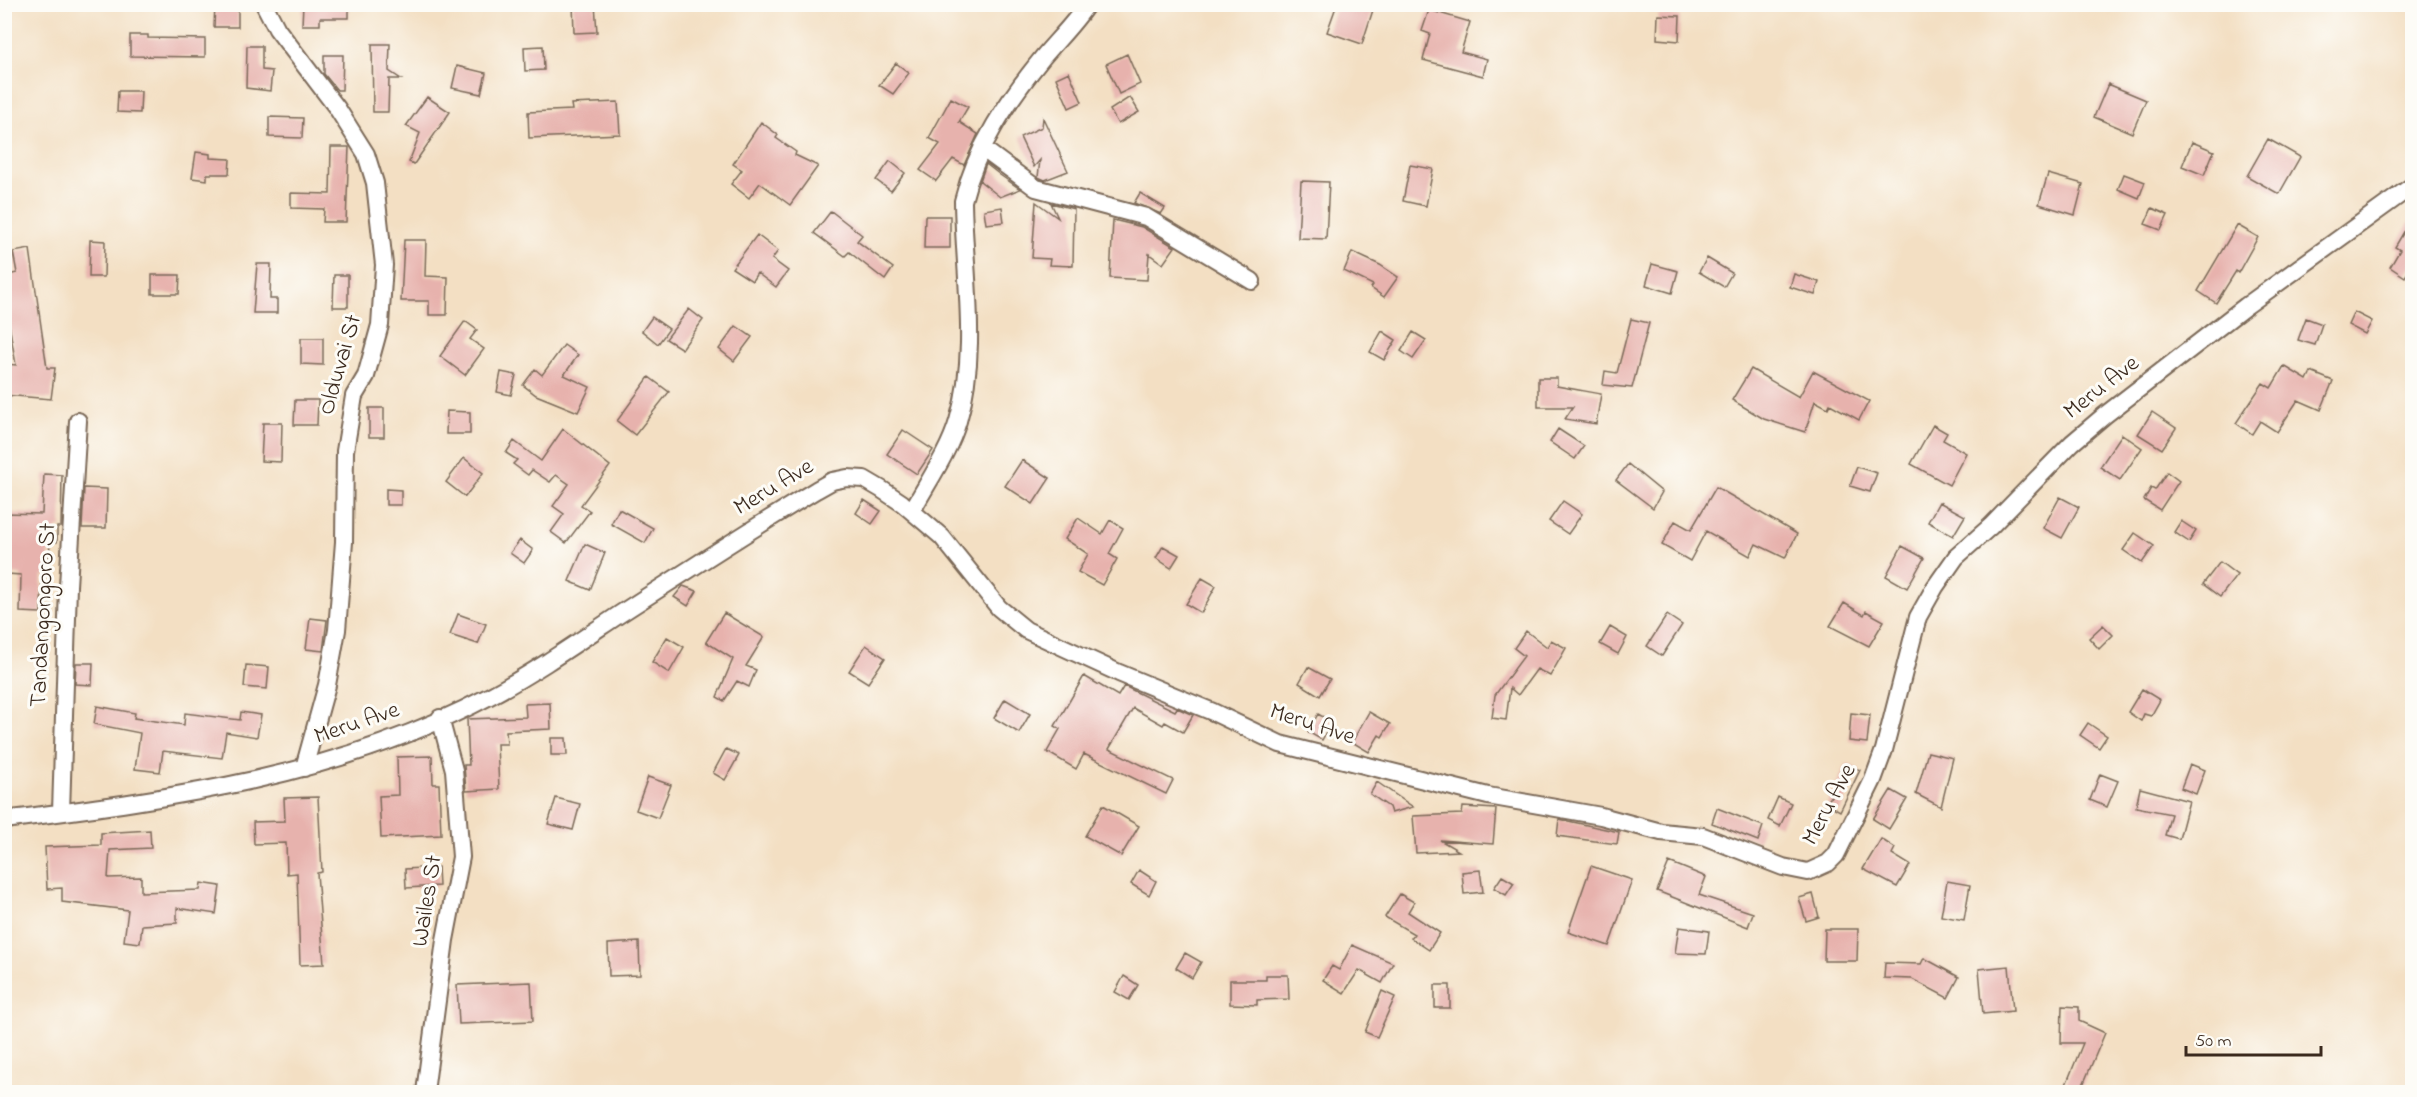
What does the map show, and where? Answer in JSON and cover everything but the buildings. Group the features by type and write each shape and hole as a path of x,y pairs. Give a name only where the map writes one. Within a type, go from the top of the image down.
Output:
{"street":[{"name":"Olduvai St","path":"264,4 277,29 337,108 366,154 375,183 384,265 380,325 370,367 354,396 345,451 344,542 337,630 327,685 304,768"},
{"path":"912,512 950,442 958,422 963,397 970,352 963,201 968,178 1002,112 1087,4"},
{"path":"982,148 1036,188 1146,217 1252,281"},
{"name":"Meru Ave","path":"4,819 186,795 304,768 408,733 489,696 540,666 726,545 832,481 848,478 864,480 912,512 942,537 999,608 1026,630 1280,744 1488,796 1601,816 1661,832 1703,836 1783,867 1808,872 1828,863 1836,855 1868,790 1896,710 1918,617 1956,557 1991,526 2072,443 2105,415 2246,306 2412,186"},
{"name":"Tandangongoro St","path":"61,812 67,609 78,421"},
{"name":"Wailes St","path":"425,1092 445,940 462,857 454,770 440,718"}]}
